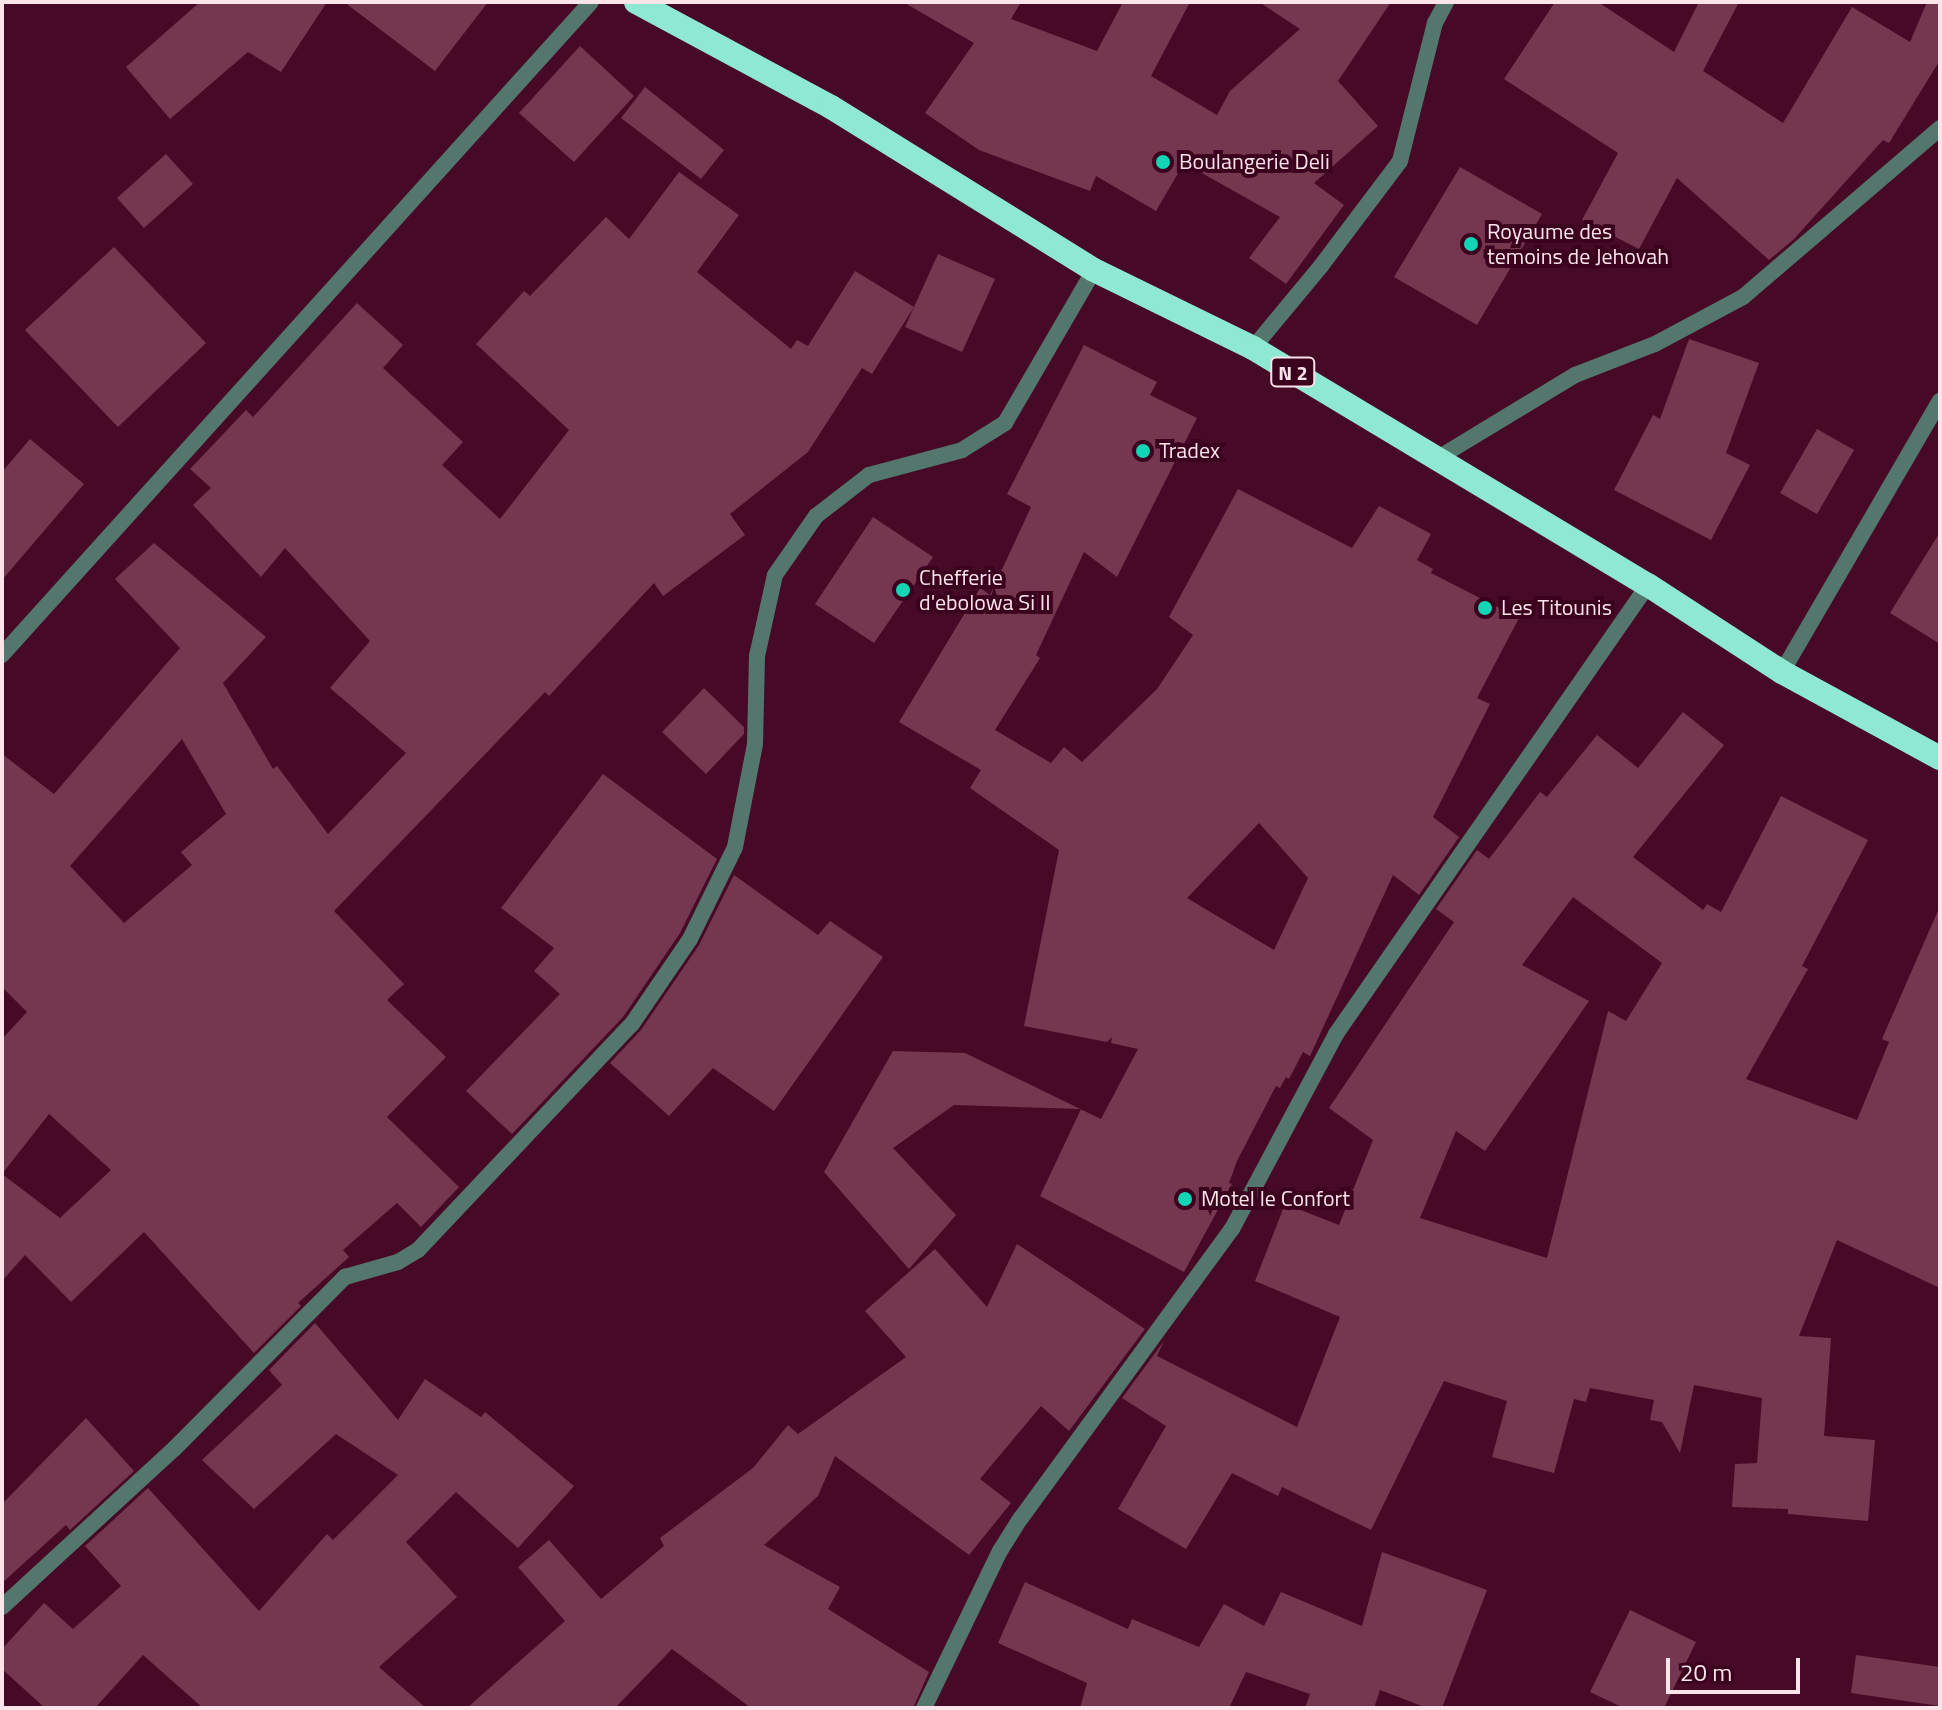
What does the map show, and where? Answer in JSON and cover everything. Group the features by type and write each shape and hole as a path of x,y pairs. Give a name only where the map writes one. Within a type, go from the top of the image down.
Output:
{"highway":[{"name":"N 2","path":"636,2 831,107 1094,270 1253,348 1648,585 1782,672 1940,758"}],"street":[{"path":"2,655 591,2"},
{"path":"1253,348 1321,266 1400,161 1435,23 1446,2"},
{"path":"1438,458 1575,375 1655,344 1743,297 1940,128"},
{"path":"2,1607 174,1449 345,1277 398,1262 418,1250 632,1024 690,939 735,847 755,744 757,656 775,575 816,516 869,475 962,450 1005,423 1094,270"},
{"path":"1782,672 1940,401"},
{"path":"924,1708 1000,1551 1021,1518 1232,1229 1336,1034 1648,585"}],"building":[{"path":"200,2 327,2 281,72 248,52 170,119 126,67"},
{"path":"344,2 488,2 435,71"},
{"path":"903,2 1021,2 1011,19 1097,51 1123,2 1190,2 1151,76 1217,115 1230,91 1300,29 1259,2 1391,2 1338,81 1378,126 1314,183 1344,205 1286,284 1249,258 1280,217 1184,163 1156,211 1096,176 1090,191 979,150 925,113 974,43"},
{"path":"1555,2 1598,2 1674,52 1699,2 1739,2 1703,71 1783,123 1852,7 1910,42 1927,2 1940,2 1940,60 1889,143 1883,140 1794,239 1769,260 1677,178 1639,249 1582,220 1618,153 1504,79"},
{"path":"580,46 634,96 574,162 519,113"},
{"path":"645,87 724,150 701,179 621,118"},
{"path":"166,154 193,184 144,228 117,198"},
{"path":"1460,167 1542,214 1477,325 1394,277"},
{"path":"679,172 739,215 697,272 791,349 797,340 808,346 855,271 914,307 872,374 862,368 808,452 730,514 745,535 663,596 654,583 549,696 545,692 334,911 404,984 387,1000 446,1057 387,1117 459,1187 421,1227 397,1203 343,1250 349,1257 298,1303 301,1306 254,1353 144,1232 71,1302 25,1255 2,1281 2,1174 2,1039 27,1012 2,987 2,754 54,794 180,648 115,579 154,543 266,637 223,683 273,769 277,766 328,834 406,753 330,688 370,641 285,548 261,577 193,505 211,488 190,469 246,410 253,417 357,303 403,345 383,368 463,442 442,465 500,519 569,430 476,344 524,291 530,296 606,217 629,239","holes":["182,739 226,814 181,852 192,865 124,923 70,866","49,1114 111,1170 60,1218 2,1174"]},
{"path":"114,247 206,343 118,427 25,330"},
{"path":"938,254 995,279 962,352 905,327"},
{"path":"1689,339 1759,363 1726,453 1750,465 1711,540 1614,490 1653,415 1660,419"},
{"path":"1084,345 1157,382 1150,395 1197,418 1117,577 1084,552 1036,655 1040,658 995,730 1051,763 1064,747 1082,762 1157,689 1193,635 1169,617 1238,489 1352,548 1379,506 1431,534 1417,560 1433,569 1431,573 1519,618 1477,698 1490,704 1433,817 1459,837 1419,895 1393,875 1310,1056 1303,1052 1289,1079 1286,1077 1280,1088 1276,1086 1237,1161 1229,1183 1232,1184 1184,1272 1040,1196 1081,1109 1101,1119 1138,1049 1111,1043 1112,1037 1107,1042 1024,1026 1059,850 970,788 981,770 899,722 980,588 990,595 1031,507 1007,494","holes":["1259,823 1308,878 1274,950 1187,898"]},
{"path":"1817,429 1854,450 1817,514 1780,493"},
{"path":"30,439 84,484 2,580 2,472"},
{"path":"873,517 933,557 874,643 815,604"},
{"path":"1940,532 1940,644 1890,613"},
{"path":"704,688 744,727 744,734 706,774 662,732"},
{"path":"1683,712 1724,745 1633,857 1703,910 1707,904 1721,912 1781,796 1868,840 1802,966 1808,969 1746,1079 1857,1120 1889,1042 1882,1039 1940,906 1940,1288 1837,1240 1799,1336 1831,1338 1824,1436 1875,1440 1868,1521 1788,1514 1788,1509 1732,1507 1735,1464 1757,1463 1762,1398 1694,1385 1680,1453 1662,1422 1650,1420 1654,1400 1590,1388 1586,1402 1574,1399 1554,1473 1492,1457 1507,1401 1444,1381 1371,1530 1282,1487 1278,1496 1232,1473 1186,1549 1118,1509 1166,1426 1122,1398 1164,1341 1157,1356 1297,1427 1340,1317 1255,1281 1285,1204 1339,1225 1373,1140 1329,1108 1454,922 1436,909 1477,850 1489,859 1540,792 1547,797 1597,735 1638,768","holes":["1573,897 1662,963 1626,1021 1608,1011 1547,1258 1420,1218 1456,1131 1485,1151 1589,1001 1522,965"]},
{"path":"603,774 717,859 680,933 623,1017 512,1134 466,1091 560,994 534,971 554,948 501,908"},
{"path":"734,875 818,935 830,921 883,957 774,1111 713,1068 669,1116 610,1063 641,1030 699,945"},
{"path":"893,1051 965,1053 1080,1109 954,1105 893,1148 956,1215 909,1269 824,1172"},
{"path":"1017,1244 1145,1329 1069,1431 1041,1406 980,1479 1011,1503 969,1555 835,1456 818,1496 764,1545 840,1587 828,1609 929,1672 913,1708 751,1708 672,1649 615,1708 467,1708 565,1621 518,1567 549,1540 601,1599 664,1546 660,1538 753,1468 788,1425 798,1434 906,1357 865,1311 935,1249 987,1307"},
{"path":"315,1323 398,1420 425,1379 481,1417 485,1412 574,1486 518,1548 456,1492 406,1542 457,1597 379,1667 426,1708 203,1708 143,1655 95,1708 45,1708 2,1669 2,1649 44,1603 73,1629 121,1586 85,1546 148,1488 259,1611 327,1534 333,1540 398,1475 336,1434 254,1509 202,1460 282,1385 269,1370"},
{"path":"86,1418 134,1471 70,1530 66,1525 2,1583 2,1504"},
{"path":"1382,1552 1487,1590 1442,1708 1427,1708 1380,1690 1374,1708 1305,1708 1310,1694 1246,1672 1229,1708 1080,1708 1087,1683 998,1643 1025,1582 1128,1629 1132,1619 1199,1647 1224,1604 1264,1626 1281,1592 1362,1626"},
{"path":"1630,1610 1696,1642 1664,1708 1624,1708 1590,1692"},
{"path":"1856,1655 1940,1667 1940,1706 1851,1693"}],"place":[{"name":"Boulangerie Deli","path":"1163,162"},
{"name":"Royaume des temoins de Jehovah","path":"1471,244"},
{"name":"Tradex","path":"1143,451"},
{"name":"Chefferie d'ebolowa Si II","path":"903,590"},
{"name":"Les Titounis","path":"1485,608"},
{"name":"Motel le Confort","path":"1185,1199"}]}
